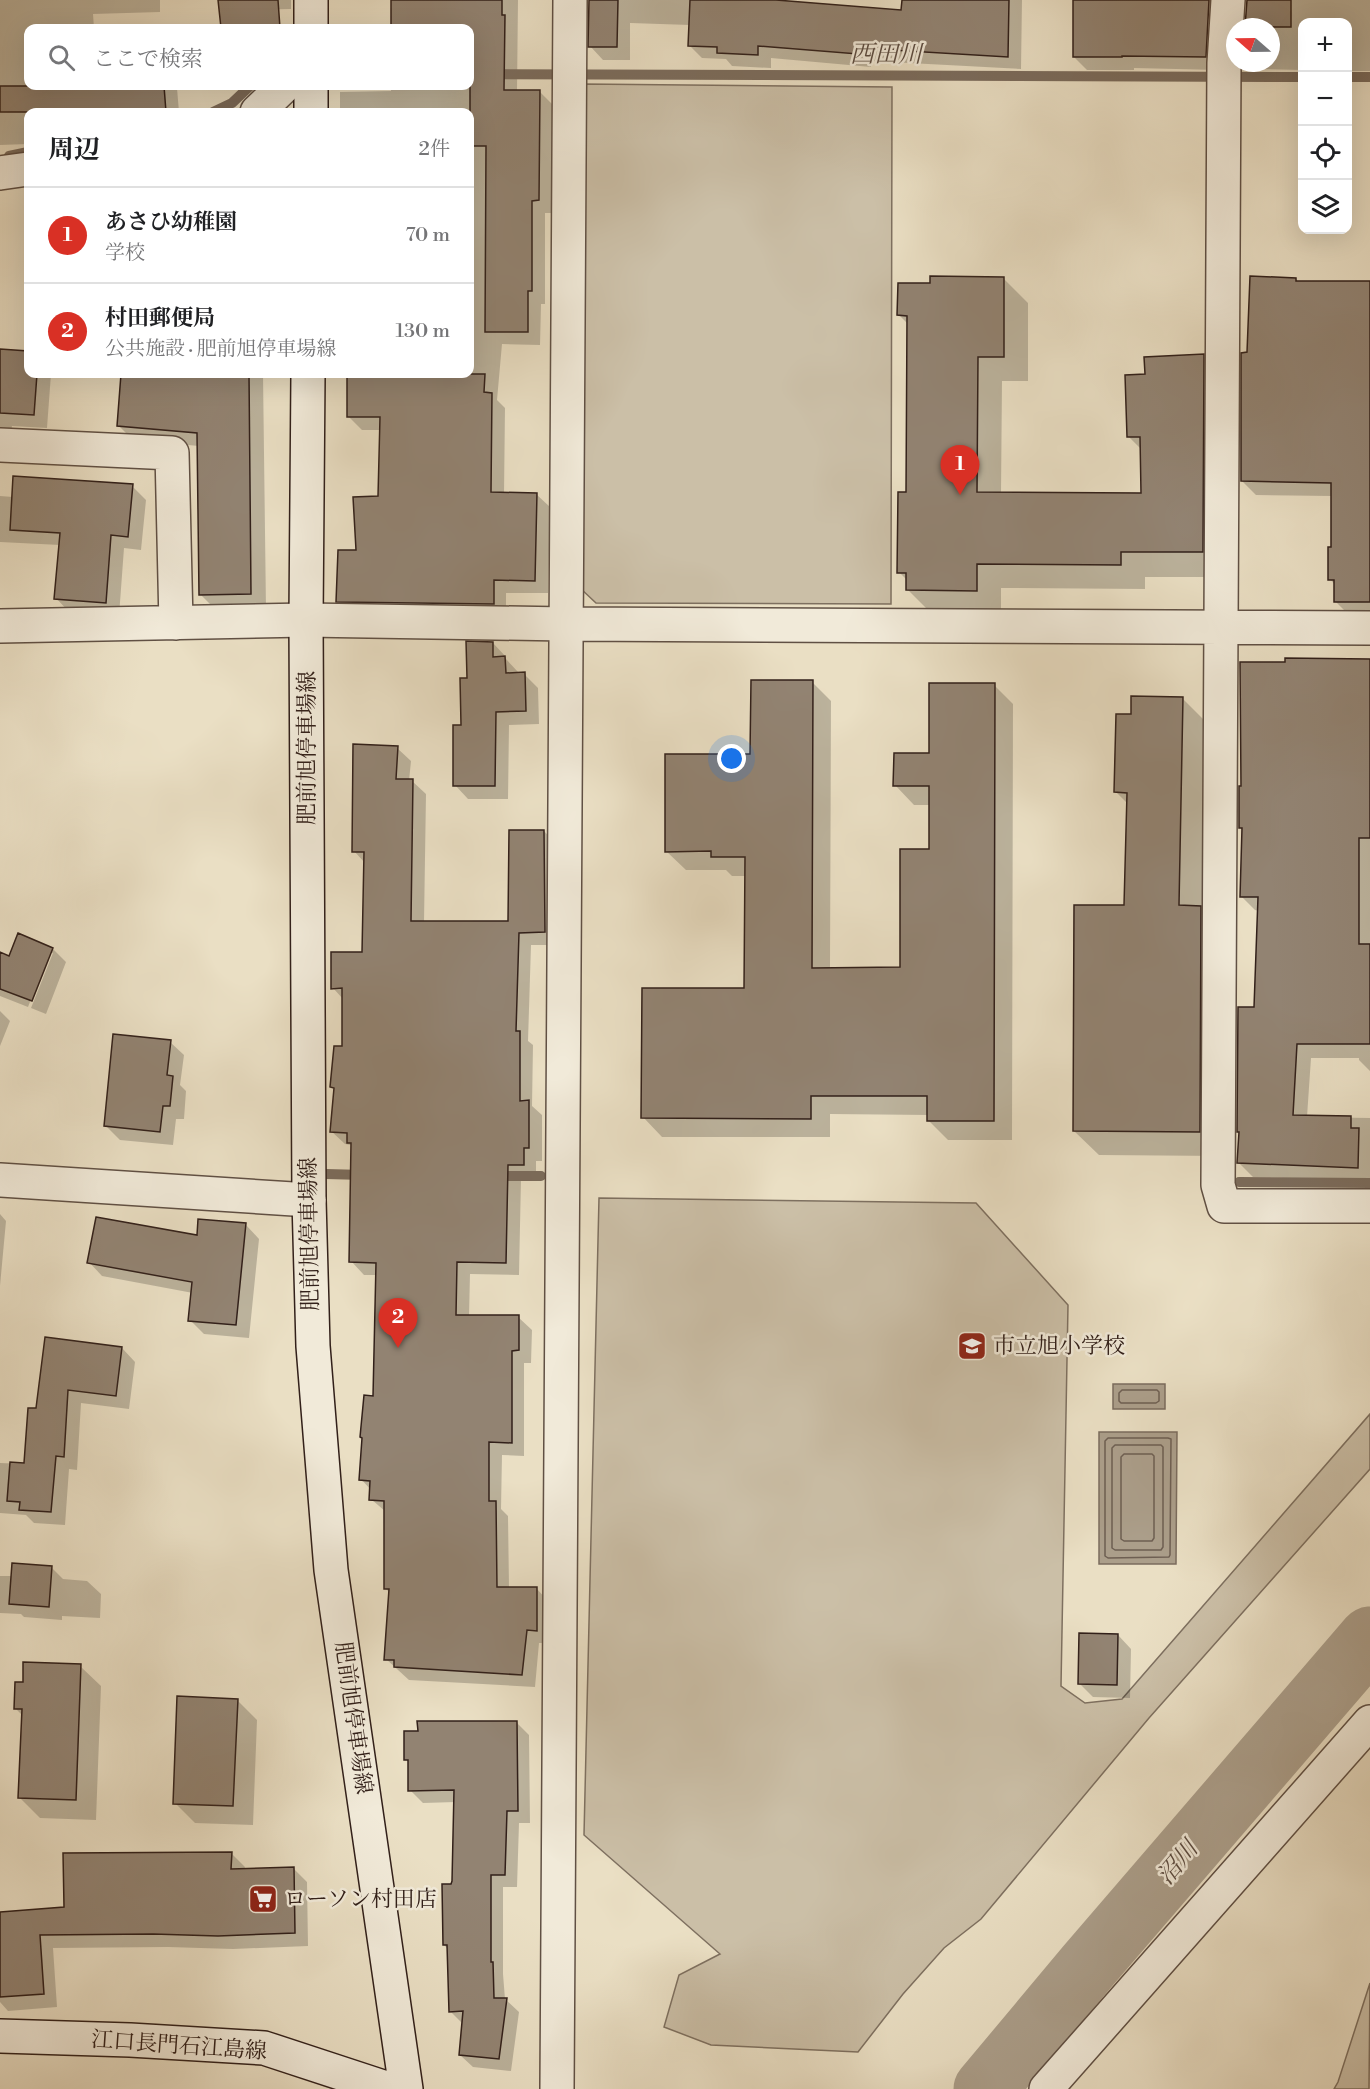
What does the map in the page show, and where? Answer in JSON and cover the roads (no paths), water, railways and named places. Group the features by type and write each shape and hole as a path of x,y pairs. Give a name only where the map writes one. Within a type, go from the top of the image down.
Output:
{"street":[{"path":"311,0 311,24"},
{"path":"557,2089 570,0"},
{"path":"1228,0 1224,76 1218,1185 1224,1206 1370,1206"},
{"path":"261,108 280,90"},
{"path":"310,108 311,90"},
{"path":"0,173 24,170"},
{"name":"肥前旭停車場線","path":"308,378 306,620 309,1200 313,1346 331,1570 406,2089"},
{"path":"0,445 172,453 176,623"},
{"path":"0,626 306,620 566,624 1370,628"},
{"path":"0,1180 309,1200"},
{"path":"1046,2089 1370,1722"},
{"name":"江口長門石江島線","path":"0,2036 130,2040 264,2049 389,2089"}],"water":[{"path":"1113,1384 1165,1384 1165,1409 1113,1409"},
{"path":"1099,1432 1177,1432 1176,1564 1099,1564"}],"waterway":[{"name":"西田川","path":"474,74 1298,77"},
{"name":"西田川","path":"1352,77 1370,77"},
{"path":"221,108 232,103 246,90"},
{"path":"9,156 24,153"},
{"path":"326,1174 364,1175"},
{"path":"494,1176 541,1176"},
{"path":"1239,1182 1370,1183"},
{"name":"沼川","path":"985,2089 1370,1638"}],"place":[{"name":"あさひ幼稚園","path":"960,495"},
{"name":"市立旭小学校","path":"972,1346"},
{"name":"村田郵便局","path":"398,1348"},
{"name":"ローソン村田店","path":"263,1899"}]}
